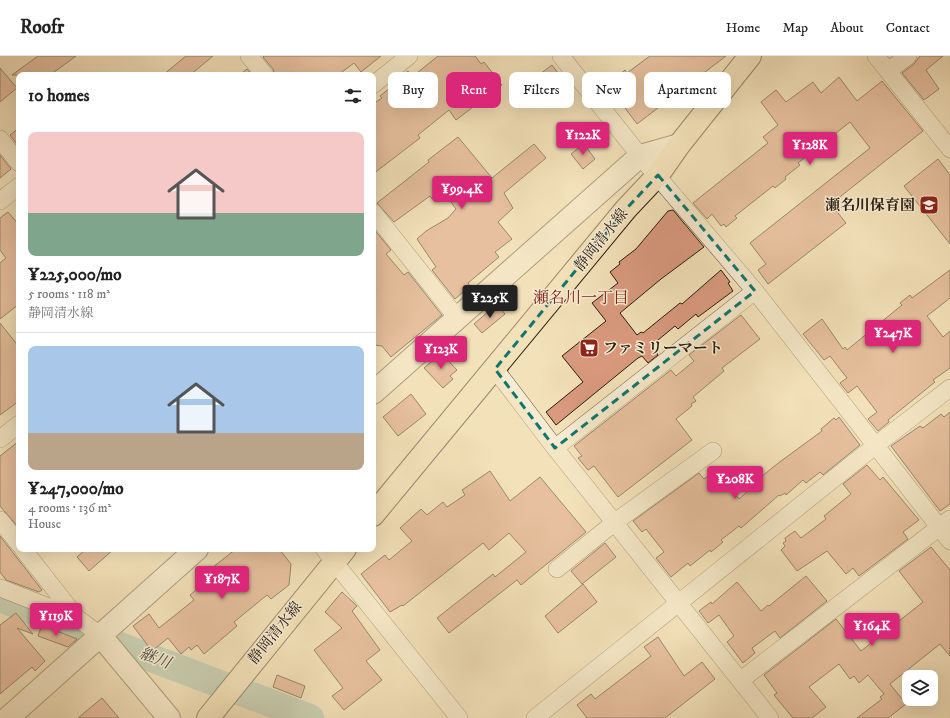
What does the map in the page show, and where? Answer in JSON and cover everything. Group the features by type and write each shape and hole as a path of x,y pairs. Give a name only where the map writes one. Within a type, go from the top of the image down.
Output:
{"main road":[{"name":"静岡清水線","path":"376,511 495,369 626,208 658,175 679,145 750,56"},
{"name":"静岡清水線","path":"208,718 334,553"}],"street":[{"path":"251,56 262,72"},
{"path":"376,83 409,56"},
{"path":"561,56 640,156 658,175 755,291 876,445 945,523 950,541"},
{"path":"876,56 950,149"},
{"path":"888,71 908,56"},
{"path":"0,139 16,159"},
{"path":"376,390 640,156 679,145"},
{"path":"0,201 16,188"},
{"path":"376,216 458,319"},
{"path":"555,448 755,291"},
{"path":"495,369 555,448 770,718"},
{"path":"536,718 679,602 950,388"},
{"path":"0,440 16,427"},
{"path":"557,569 615,522 713,451"},
{"path":"0,520 16,540"},
{"path":"741,680 945,523"},
{"path":"25,552 77,618"},
{"path":"8,718 193,552"},
{"path":"334,553 459,718"},
{"path":"0,588 77,618 100,635 169,718"}],"highlighted area":[{"path":"658,175 755,291 555,448 495,369 626,209"}],"building":[{"path":"38,56 76,56 54,72 16,72"},
{"path":"186,56 213,56 194,72 167,72"},
{"path":"381,56 361,72 354,63 342,72 274,72 263,57"},
{"path":"438,56 475,56 481,64 484,62 492,72 446,72 446,108 472,108 456,120 449,110 418,135 420,138 376,172 376,102 382,98 380,96 388,90 388,108 438,108 438,72 418,72"},
{"path":"650,56 726,56 705,72 644,72 644,108 658,108 637,124 625,108 636,108 636,72 628,72"},
{"path":"920,56 943,56 926,70 939,89 924,100 902,73 914,64"},
{"path":"552,65 557,72 543,72"},
{"path":"0,68 16,87 16,89 0,102"},
{"path":"839,77 857,101 882,81 923,131 831,204 846,223 768,284 758,270 766,264 750,243 870,148 850,122 798,163 800,165 785,177 786,179 775,188 773,186 735,216 737,218 726,227 724,224 721,226 712,214 707,219 693,203 768,143 763,137 778,125 761,102 776,90 786,102 813,82 821,93"},
{"path":"16,130 16,143 10,135"},
{"path":"458,137 492,178 534,144 546,158 504,193 513,208 498,222 512,239 495,252 499,257 468,283 470,286 455,299 432,270 436,267 417,239 426,231 448,218 456,209 442,190 432,199 430,196 394,222 377,203"},
{"path":"584,144 595,159 583,169 571,154"},
{"path":"0,155 11,169 0,178"},
{"path":"938,159 950,175 950,244 904,186"},
{"path":"673,210 704,247 661,279 620,313 637,335 641,332 643,333 680,303 682,304 721,270 730,282 728,283 733,291 698,317 696,314 678,329 675,326 652,345 658,355 648,363 642,356 638,358 556,425 546,412 583,382 562,356 606,321 592,303 618,283 610,272 620,264 619,262 636,249 668,211"},
{"path":"8,212 16,221 16,306 0,319 0,263 6,258 0,250 0,218"},
{"path":"376,232 391,250 386,254 404,275 408,272 442,315 391,357 382,346 376,345"},
{"path":"950,270 950,298 927,316 943,337 950,331 950,368 933,380 935,382 888,420 889,422 878,431 868,419 877,412 857,386 848,393 840,383 847,378 830,356 824,360 803,334 822,319 843,349 845,347 847,350 902,305 900,303 910,295 912,298"},
{"path":"497,304 505,314 482,333 474,324"},
{"path":"741,315 760,339 722,368 724,371 693,397 696,401 676,419 692,440 618,497 594,466 588,470 578,458 582,456 574,446 671,370 676,376 694,361 689,355"},
{"path":"0,323 16,343 16,403 0,415"},
{"path":"441,353 457,370 450,376 453,379 443,388 424,368"},
{"path":"411,394 426,414 398,436 383,417"},
{"path":"950,412 950,504 940,511 891,446 920,426 923,428 941,414 944,417"},
{"path":"839,417 860,445 823,475 820,472 806,483 803,480 786,495 785,493 780,496 779,495 741,528 739,526 721,540 723,542 711,552 710,550 690,566 688,563 671,577 656,558 664,552 646,529 642,532 633,521 699,473 704,479 716,470 739,499 757,483 756,481 822,431 821,429 834,418 836,420"},
{"path":"16,443 16,525 0,506 0,456"},
{"path":"867,465 880,480 883,477 919,520 903,532 908,539 859,576 853,568 846,574 827,551 797,571 781,550 785,546 783,543 786,541 785,538 795,531 801,538 826,519 824,516 851,494 843,484"},
{"path":"490,471 510,501 540,477 586,532 521,585 517,580 449,633 437,618 493,574 495,577 526,552 509,533 489,550 483,543 403,606 402,605 390,612 361,574 385,555 389,560 412,541 400,528 421,509 427,515 443,502 447,507 465,495 462,490"},
{"path":"0,536 42,590 39,592 6,580 0,572"},
{"path":"605,543 616,557 582,584 571,571"},
{"path":"931,547 950,570 950,656 940,644 908,670 902,670 902,674 890,684 902,699 902,706 903,706 888,718 857,718 882,699 880,697 884,694 868,675 859,683 854,676 850,679 839,664 809,687 826,707 812,718 793,718 774,695 777,693 764,675 836,619 861,651 923,602 899,571"},
{"path":"83,552 111,552 89,571 77,557"},
{"path":"232,552 281,552 291,564 289,585 271,599 267,595 234,622 237,626 204,654 197,645 191,650 189,647 181,654 168,638 152,651 133,626 149,614 159,628 194,600 190,595 212,577 208,571"},
{"path":"806,576 827,601 780,638 775,631 752,648 755,653 743,663 727,642 734,636 719,615 708,623 699,611 711,602 712,604 737,582 761,611"},
{"path":"583,584 597,602 558,633 545,616"},
{"path":"342,592 357,606 352,611 380,650 366,661 382,680 344,710 332,696 343,688 314,650 342,628 325,612"},
{"path":"16,613 33,634 17,628 45,661 35,671 32,667 0,694 0,625"},
{"path":"42,625 77,639 68,647 38,636"},
{"path":"658,637 684,676 702,662 715,679 665,718 587,718 577,705 591,694 595,699 651,656 644,647"},
{"path":"277,675 305,686 301,698 273,687"},
{"path":"102,698 119,718 78,718"}],"waterway":[{"name":"継川","path":"0,598 138,653 310,718"}],"place":[{"name":"瀬名川保育園","path":"929,205"},
{"name":"ファミリーマート","path":"589,348"}],"district":[{"name":"瀬名川一丁目","path":"581,298"}]}
